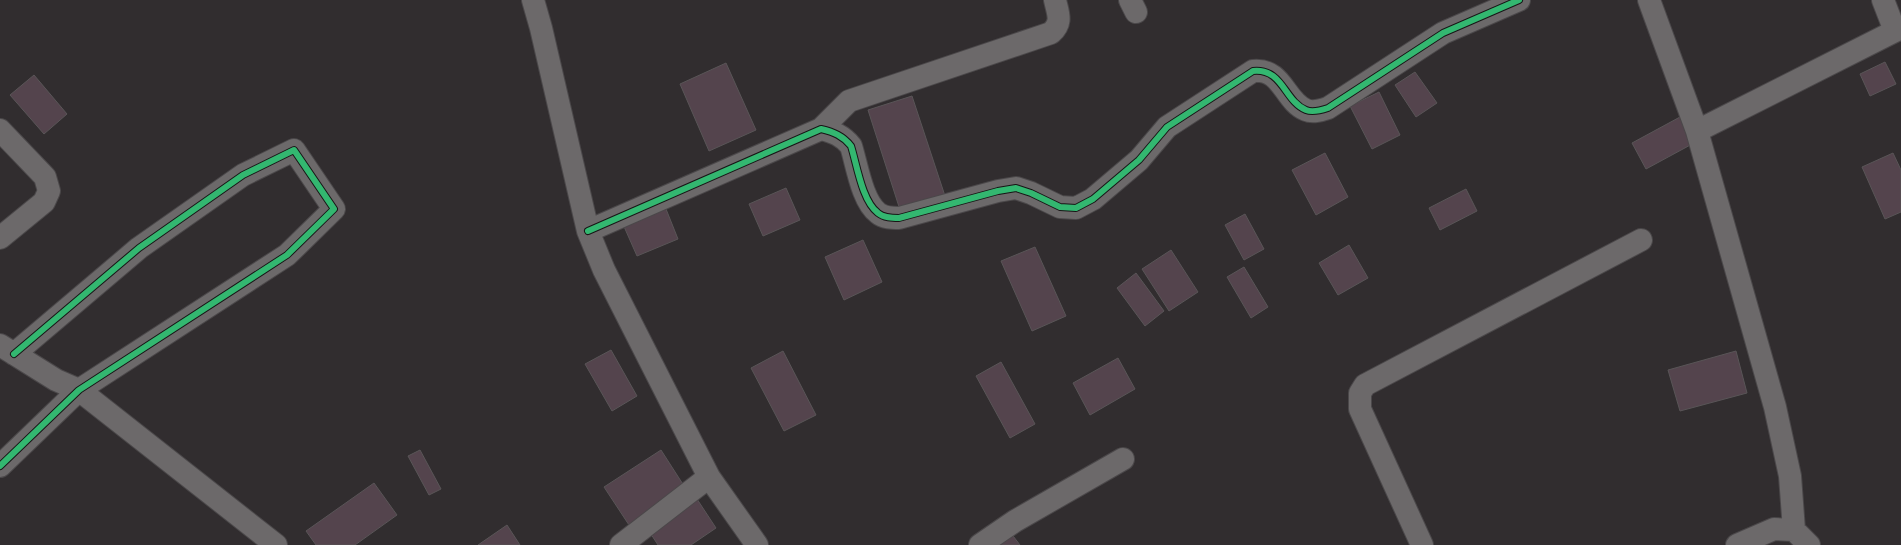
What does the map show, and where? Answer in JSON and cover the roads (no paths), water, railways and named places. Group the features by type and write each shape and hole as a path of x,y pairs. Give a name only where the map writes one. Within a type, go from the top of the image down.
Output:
{"street":[{"path":"533,0 541,28 588,231 604,270 709,477 757,545"},
{"path":"588,231 821,129 849,101 1051,33 1058,27 1059,20 1055,0"},
{"path":"821,129 834,132 846,140 851,146 868,202 878,214 888,218 899,218 998,191 1016,188 1031,193 1060,207 1076,208 1093,199 1139,160 1167,128 1253,71 1261,70 1276,78 1299,105 1307,111 1316,111 1328,108 1443,33 1519,0"},
{"path":"1649,0 1697,131 1775,407 1802,538 1774,529 1737,545"},
{"path":"1697,131 1898,30 1883,0"},
{"path":"0,130 46,178 49,191 44,202 0,238"},
{"path":"0,466 79,390 287,254 334,209 294,150 243,175 139,248 7,349 56,380 79,390 276,545"},
{"path":"1422,545 1360,409 1360,393 1365,385 1640,240"},
{"path":"980,545 1015,520 1123,458"},
{"path":"621,545 709,477"}]}
